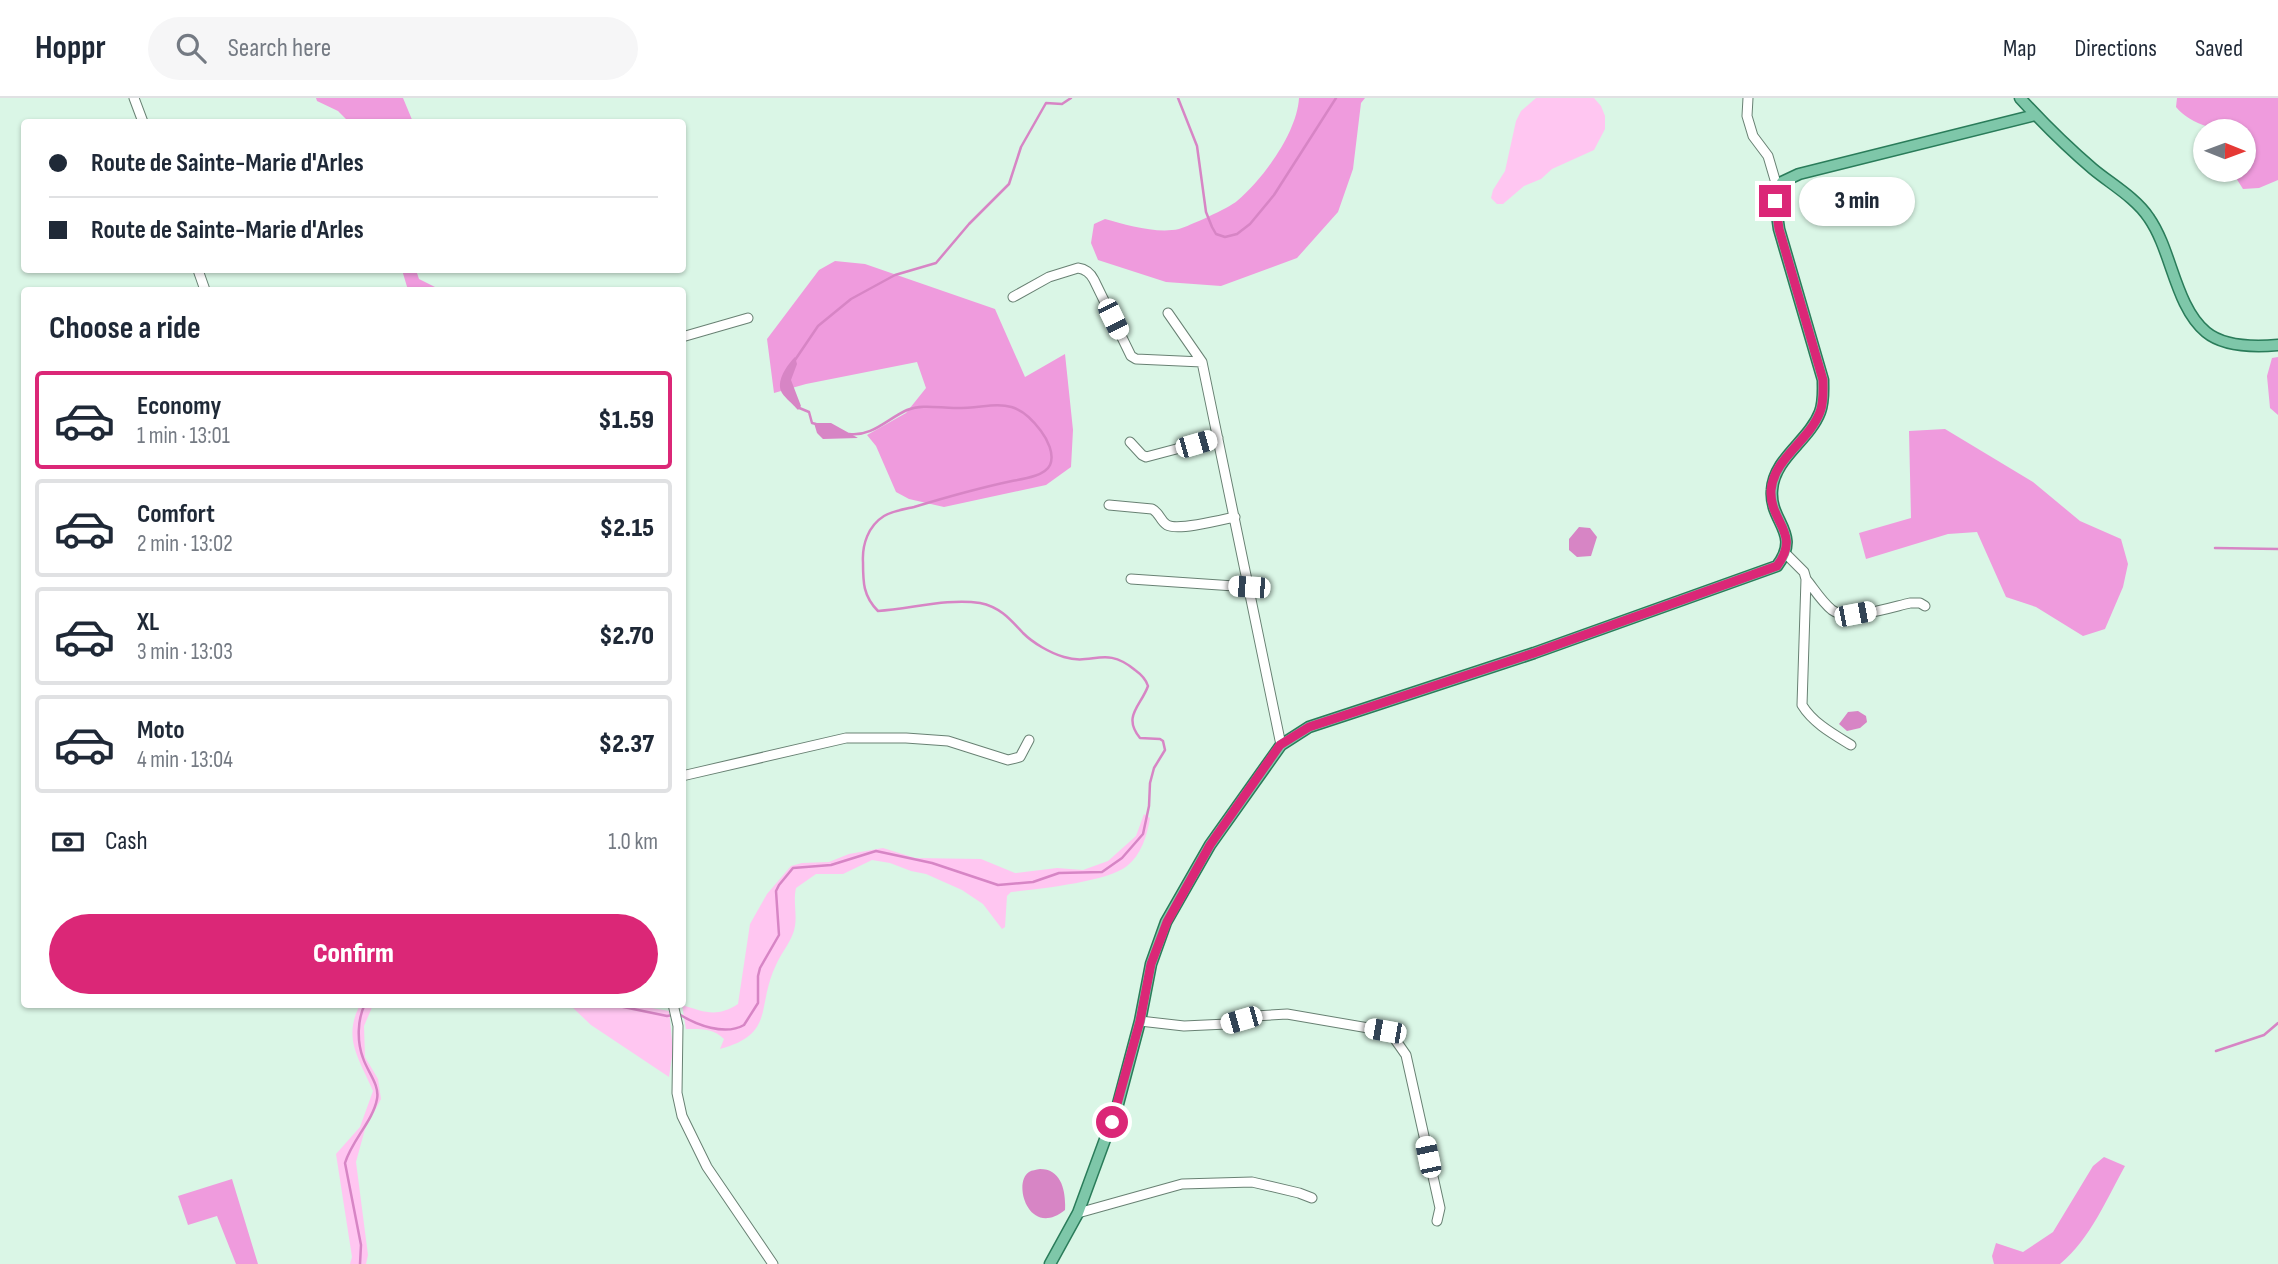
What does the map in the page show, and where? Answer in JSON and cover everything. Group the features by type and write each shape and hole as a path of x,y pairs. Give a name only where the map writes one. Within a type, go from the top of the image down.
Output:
{"main road":[{"path":"2020,98 2063,143 2143,210 2156,230 2188,309 2206,332 2228,342 2255,346 2278,345"},
{"path":"1050,1264 1078,1213 1118,1104 1140,1021 1151,964 1167,922 1210,845 1280,745 1309,727 1534,653 1777,566 1786,554 1786,536 1774,508 1771,491 1775,474 1819,415 1824,400 1823,380 1779,229 1775,201 1782,182 1800,174 2035,115"}],"street":[{"path":"134,98 142,119"},
{"path":"1748,98 1747,117 1753,136 1768,156 1778,190"},
{"path":"1013,297 1049,278 1083,269 1094,280 1131,356 1136,359 1202,362"},
{"path":"1168,313 1202,362 1280,745"},
{"path":"686,336 748,318"},
{"path":"1130,442 1146,457 1218,438"},
{"path":"1109,505 1152,509 1158,512 1163,522 1174,527 1234,517"},
{"path":"1786,554 1804,572 1806,579 1802,705 1819,723 1851,745"},
{"path":"1131,579 1249,587"},
{"path":"1806,579 1833,610 1839,613 1855,614 1910,603 1920,603 1925,607"},
{"path":"686,775 846,738 948,741 1008,760 1020,757 1029,740"},
{"path":"674,1008 678,1026 677,1093 682,1116 707,1167 773,1264"},
{"path":"1140,1021 1184,1026 1227,1024 1255,1016 1287,1014 1385,1031 1392,1035 1406,1055 1440,1208 1437,1221"},
{"path":"1078,1213 1182,1184 1252,1182 1312,1198"}],"shaded area":[{"path":"316,98 403,98 412,119 346,119 338,111"},
{"path":"1299,98 1365,98 1361,103 1353,169 1338,212 1297,258 1221,286 1166,282 1098,260 1091,243 1094,224 1105,219 1142,228 1179,229 1237,201 1257,181 1277,154 1292,126"},
{"path":"1536,98 1594,98 1605,116 1605,129 1594,150 1552,169 1541,179 1524,186 1503,204 1497,204 1491,198 1505,171 1516,121 1521,111"},
{"path":"2177,98 2278,98 2278,180 2259,188 2243,189 2239,182 2256,182 2256,119 2193,120 2176,107"},
{"path":"835,261 865,264 995,309 1025,377 1065,354 1073,430 1071,467 1046,485 944,507 909,499 896,492 876,446 867,435 906,413 926,388 917,362 774,393 767,339 819,270"},
{"path":"403,273 417,273 419,279 435,287 407,287"},
{"path":"795,357 797,364 791,380 801,406 798,410 780,389 783,374"},
{"path":"2278,357 2278,415 2270,408 2267,376 2272,358"},
{"path":"814,423 831,423 858,438 823,439 817,433"},
{"path":"1945,429 2033,482 2080,521 2121,539 2128,564 2123,587 2105,629 2083,636 2036,607 2006,597 1977,532 1948,534 1866,559 1859,533 1911,518 1909,431"},
{"path":"1579,527 1590,528 1597,537 1591,556 1577,557 1569,550 1569,539"},
{"path":"1858,711 1866,716 1867,722 1860,728 1847,731 1839,724 1848,712"},
{"path":"1144,814 1150,818 1140,851 1127,866 1117,872 1054,887 1011,892 1007,896 1005,927 1002,929 983,904 962,890 926,874 890,863 872,860 843,874 816,874 796,888 794,931 770,980 762,1017 757,1027 738,1043 720,1049 724,1039 716,1033 686,1029 682,1008 686,1006 717,1012 738,1004 750,924 767,894 791,866 829,862 849,854 883,848 915,858 981,859 1015,873 1057,868 1083,870 1108,861 1136,836"},
{"path":"359,1008 372,1008 364,1026 365,1057 378,1079 381,1099 365,1129 356,1162 368,1255 366,1264 350,1264 352,1257 336,1154 360,1127 373,1091 355,1049 355,1017"},
{"path":"573,1008 652,1008 669,1011 673,1050 669,1077 591,1025"},
{"path":"2104,1157 2125,1166 2097,1218 2071,1254 2060,1264 1994,1264 1992,1256 1996,1243 2023,1252 2053,1232 2093,1166"},
{"path":"1040,1169 1058,1177 1065,1196 1065,1210 1052,1217 1042,1218 1033,1214 1023,1197 1024,1178 1029,1172"},
{"path":"232,1179 258,1264 236,1264 217,1216 188,1225 178,1196"}],"waterway":[{"path":"795,360 818,326 851,299 895,275 936,263 969,224 1009,184 1021,147 1046,103 1062,104 1071,98"},
{"path":"1178,98 1197,146 1206,212 1216,234 1225,237 1237,234 1250,224 1274,195 1336,98"},
{"path":"628,1008 667,1016 679,1014 702,1025 720,1029 744,1025 758,1003 760,968 779,935 776,891 793,868 831,865 876,851 932,863 998,885 1033,882 1059,873 1102,872 1122,858 1143,834 1149,806 1150,783 1154,768 1165,750 1163,741 1140,738 1135,730 1133,717 1148,686 1140,674 1125,663 1107,657 1074,659 1053,653 1023,633 1004,614 987,605 955,602 878,611 869,600 865,588 864,549 867,536 878,520 895,511 1044,472 1050,465 1052,456 1041,431 1021,411 991,405 968,408 913,408 865,433 849,434"},
{"path":"797,407 809,412 812,423 816,424"},
{"path":"2215,548 2278,549"},
{"path":"360,1264 361,1245 345,1163 377,1099 377,1089 361,1052 359,1024 363,1008"},
{"path":"2216,1051 2264,1035 2278,1023"}],"route":[{"path":"1112,1122 1140,1021 1151,964 1167,922 1210,845 1280,745 1309,727 1534,653 1777,566 1786,554 1786,536 1774,508 1771,491 1775,474 1819,415 1824,400 1823,380 1779,229 1775,201"}]}
